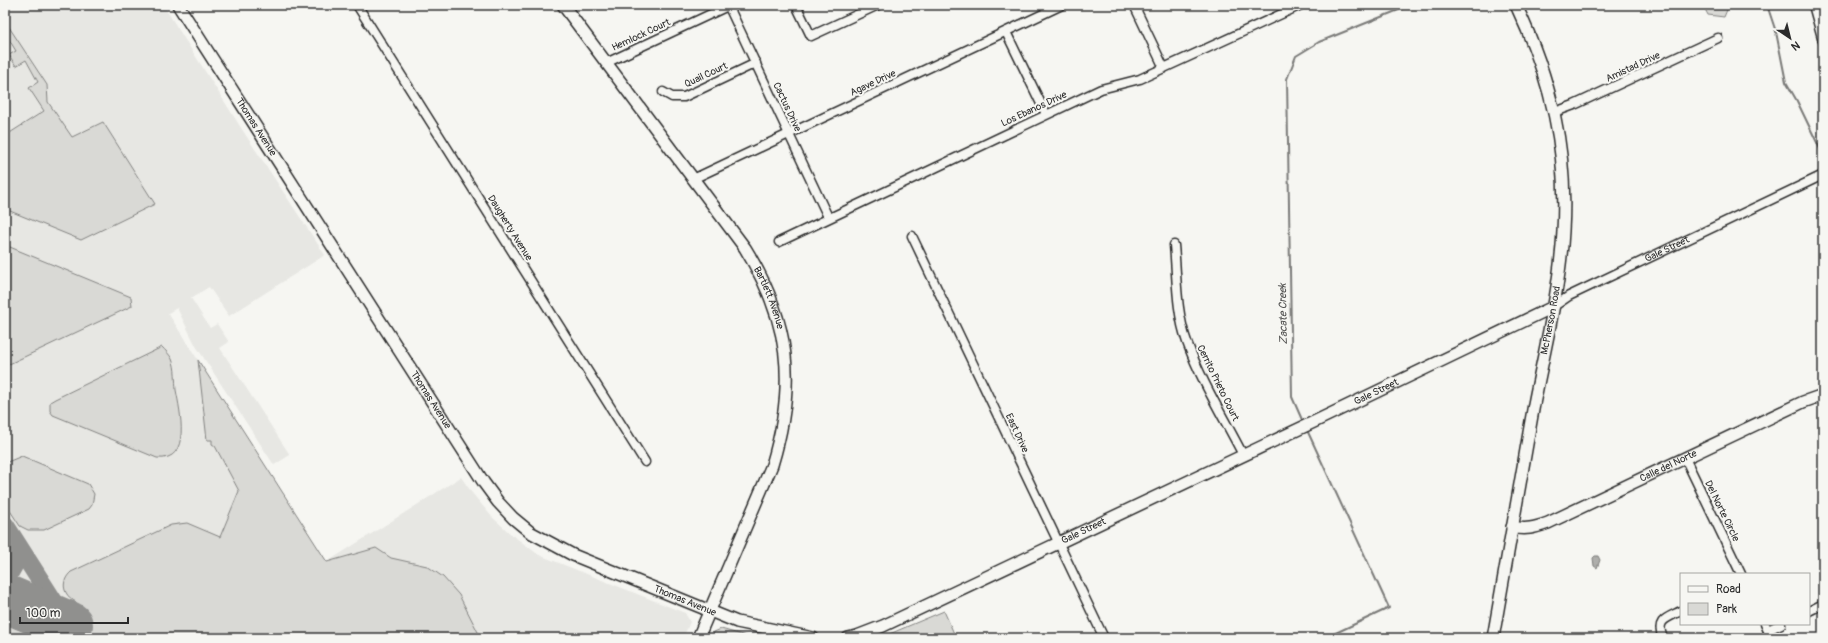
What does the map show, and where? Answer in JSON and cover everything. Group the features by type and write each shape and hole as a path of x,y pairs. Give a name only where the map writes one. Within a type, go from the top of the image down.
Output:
{"street":[{"name":"Thomas Avenue","path":"178,5 484,483 498,502 513,518 530,532 573,555 737,622 813,638"},
{"name":"Daugherty Avenue","path":"357,5 645,462"},
{"name":"Bartlett Avenue","path":"563,5 745,248 761,275 779,321 786,357 787,396 780,438 772,465 698,638"},
{"name":"Hemlock Court","path":"606,63 728,5"},
{"name":"Cactus Drive","path":"728,5 828,217"},
{"path":"796,5 811,36 878,5"},
{"name":"Agave Drive","path":"693,179 1062,5"},
{"path":"1134,5 1164,68"},
{"name":"Los Ebanos Drive","path":"779,242 828,217 1101,89 1140,79 1301,5"},
{"name":"McPherson Road","path":"1492,638 1553,307 1563,233 1564,206 1561,150 1554,112 1540,60 1516,5"},
{"path":"1813,5 1823,37"},
{"path":"1006,32 1046,114"},
{"name":"Amistad Drive","path":"1554,112 1574,105 1718,38"},
{"name":"Quail Court","path":"663,92 672,97 684,97 756,63"},
{"name":"Gale Street","path":"848,638 883,626 1553,307 1569,296 1823,175"},
{"name":"East Drive","path":"912,236 1104,638"},
{"name":"Cerrito Prieto Court","path":"1174,245 1179,304 1186,341 1198,369 1243,455"},
{"name":"Calle del Norte","path":"1512,527 1524,529 1533,528 1548,523 1803,402 1823,395"},
{"name":"Del Norte Circle","path":"1685,458 1741,573"},
{"path":"1810,610 1823,604"},
{"path":"1663,638 1660,631 1660,624 1664,619 1680,611"},
{"path":"1768,631 1779,625"}],"shaded area":[{"path":"5,5 163,5 245,134 325,255 229,316 209,287 191,298 210,328 217,324 229,342 220,348 290,455 274,465 196,346 177,308 168,313 327,562 461,477 492,517 512,535 539,555 685,613 690,622 683,638 5,638"},
{"path":"1598,556 1600,560 1597,568 1594,566 1593,558"}],"green space":[{"path":"1703,5 1729,5 1724,17 1708,15"},
{"path":"5,21 47,85 48,102 72,137 103,122 155,204 81,240 5,209 5,136 44,111 29,88 38,82 26,60 16,66 9,55 16,51 5,33"},
{"path":"5,245 131,297 132,306 5,366"},
{"path":"162,347 172,359 175,370 176,390 181,422 179,444 175,452 168,457 157,458 53,415 50,411 50,402 55,399"},
{"path":"198,360 327,562 376,548 391,558 427,566 443,577 459,595 481,638 91,638 72,608 76,602 68,596 64,588 65,580 71,572 171,525 187,523 220,537 239,491 215,446 212,444 212,440 207,440"},
{"path":"22,456 88,484 94,494 92,505 89,509 44,530 28,530 20,526 5,503 5,463"},
{"path":"944,611 956,638 880,638"},
{"path":"5,624 39,638 5,638"},
{"path":"721,629 753,638 712,638 714,632"}],"waterway":[{"name":"Zacate Creek","path":"1303,422 1292,397 1287,79 1296,56 1319,42 1411,5"},
{"path":"1767,5 1776,32 1786,82 1797,101 1823,155"},
{"name":"Zacate Creek","path":"1307,430 1389,608 1325,638"}],"taxiway":[{"path":"5,525 77,638"},
{"path":"5,578 14,565 16,555 13,540"}],"runway":[{"path":"5,598 69,625"}]}
